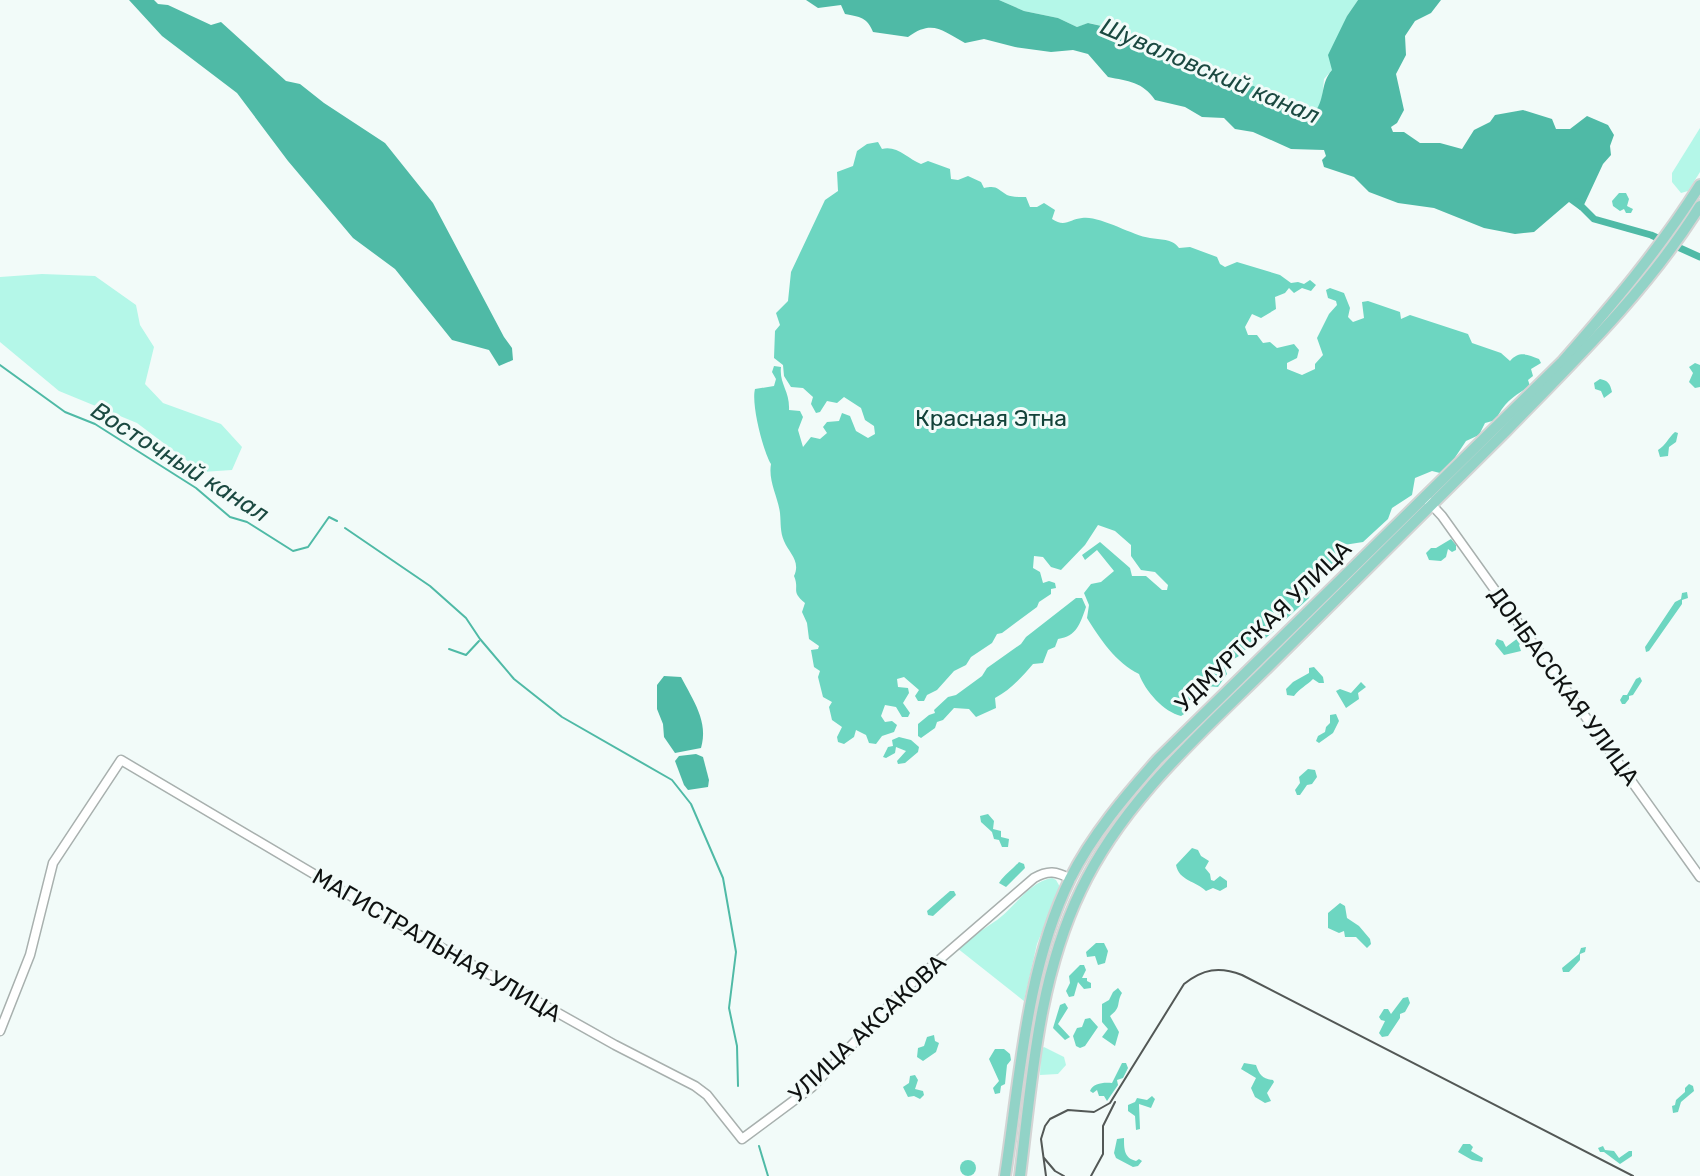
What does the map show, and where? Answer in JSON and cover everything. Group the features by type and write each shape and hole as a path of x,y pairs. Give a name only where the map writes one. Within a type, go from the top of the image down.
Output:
{"main road":[{"name":"УДМУРТСКАЯ УЛИЦА","path":"1677,230 1700,185"},
{"name":"УДМУРТСКАЯ УЛИЦА","path":"1005,1176 1042,955 1071,879 1101,829 1129,791 1158,759 1599,334 1677,230 1700,206"},
{"name":"УДМУРТСКАЯ УЛИЦА","path":"1020,1176 1030,1090 1047,987 1062,933 1083,886 1114,834 1167,767 1428,501"},
{"path":"1071,879 1083,886"}],"street":[{"name":"ДОНБАССКАЯ УЛИЦА","path":"1428,501 1531,639 1700,877"},
{"name":"МАГИСТРАЛЬНАЯ УЛИЦА","path":"0,1031 30,955 53,863 121,760 368,906 615,1045 695,1086 707,1095 742,1139"},
{"name":"УЛИЦА АКСАКОВА","path":"742,1139 812,1087 902,992 1044,872 1051,871 1071,879"}],"shaded area":[{"path":"129,0 154,0 211,25 221,22 286,81 300,84 385,143 433,203 512,348 513,360 499,366 489,350 452,340 395,269 353,238 288,161 237,93 162,36"},
{"path":"806,0 999,0 1024,11 1058,18 1077,27 1088,23 1106,27 1118,37 1149,48 1178,67 1209,72 1239,87 1254,86 1266,99 1282,99 1297,114 1305,108 1315,112 1321,101 1326,80 1332,70 1328,55 1358,0 1441,0 1431,13 1415,21 1405,36 1406,55 1396,74 1404,110 1397,123 1391,127 1393,132 1404,132 1420,143 1440,143 1462,149 1474,130 1490,122 1495,115 1523,110 1552,119 1556,129 1570,129 1587,116 1608,125 1614,135 1610,146 1611,155 1603,164 1580,210 1569,202 1534,232 1515,234 1484,228 1434,208 1398,203 1369,192 1354,177 1324,167 1324,150 1291,149 1253,132 1235,129 1224,118 1202,117 1185,107 1155,100 1140,86 1108,77 1088,54 1073,50 1051,52 1015,47 984,39 965,43 931,28 908,37 873,32 862,18 845,14 841,5 818,8"},
{"path":"999,0 1358,0 1347,16 1332,70 1324,79 1322,101 1315,112 1296,114 1282,99 1266,99 1254,86 1239,87 1210,72 1178,67 1149,48 1118,37 1106,27 1089,23 1077,27 1058,18 1024,11"},
{"path":"1700,128 1700,172 1688,191 1681,193 1672,182 1672,173"},
{"path":"42,274 95,276 136,305 140,325 154,347 145,384 163,403 221,424 242,447 232,470 202,472 137,423 59,391 0,342 0,277"},
{"path":"664,676 681,677 690,694 703,729 701,748 675,753 664,737 663,724 657,709 657,685"},
{"path":"696,754 703,757 709,780 708,787 688,790 675,761 679,756"},
{"path":"1052,878 1060,887 1037,944 1024,1001 957,948 1001,917 1035,885"},
{"path":"1044,1047 1064,1057 1066,1065 1058,1074 1040,1075 1041,1049"}],"green space":[{"name":"Красная Этна","path":"878,142 882,149 893,149 921,164 928,161 950,169 951,179 958,180 968,176 981,182 984,188 994,187 1009,196 1026,197 1030,207 1044,203 1055,210 1052,219 1057,222 1082,218 1097,219 1142,236 1169,241 1179,248 1190,247 1217,257 1225,267 1237,262 1280,275 1291,283 1304,284 1310,280 1316,285 1311,291 1302,288 1294,293 1289,288 1275,297 1276,309 1261,318 1252,314 1245,327 1248,335 1257,335 1263,343 1270,342 1277,348 1294,344 1299,350 1297,358 1287,363 1287,369 1302,375 1315,369 1315,364 1323,355 1317,338 1329,314 1337,305 1336,301 1328,298 1326,290 1330,288 1344,293 1350,308 1348,317 1353,322 1364,318 1362,302 1368,301 1400,312 1401,319 1410,315 1468,334 1472,343 1501,353 1510,361 1523,354 1539,359 1541,363 1531,369 1533,376 1528,380 1530,386 1502,408 1496,420 1485,423 1479,435 1466,441 1440,473 1432,471 1415,478 1412,495 1392,508 1388,519 1363,542 1344,545 1339,551 1344,555 1343,562 1319,574 1317,582 1312,585 1309,598 1286,619 1271,623 1274,631 1262,641 1254,638 1239,656 1226,661 1224,666 1227,674 1218,687 1206,686 1198,696 1187,701 1189,711 1181,716 1156,700 1139,674 1116,657 1087,618 1089,605 1084,593 1091,584 1101,582 1114,571 1097,550 1085,560 1082,555 1100,542 1130,568 1132,576 1146,576 1162,590 1167,590 1168,585 1155,572 1141,570 1131,556 1131,545 1115,531 1098,525 1085,545 1061,570 1051,567 1043,557 1034,556 1033,568 1040,572 1043,583 1055,583 1056,588 1051,589 1051,594 1039,602 1037,607 997,634 992,643 971,657 966,665 954,671 937,690 927,695 924,701 918,701 915,696 919,690 904,677 897,679 898,687 908,688 909,693 903,703 910,713 908,717 902,717 896,707 885,705 881,716 885,722 892,721 897,725 894,732 882,736 876,744 869,743 866,735 856,730 854,737 844,744 838,742 837,737 842,727 832,720 829,707 832,702 823,697 818,677 820,671 814,667 811,650 818,649 819,646 809,639 802,612 805,603 797,593 795,561 782,534 771,464 758,427 754,396 755,389 774,386 774,366 781,367 789,410 800,411 803,417 798,430 803,447 811,437 820,439 827,433 823,427 827,422 839,421 842,413 850,416 856,431 868,438 875,434 874,426 865,420 861,408 844,397 837,403 827,401 820,412 816,413 811,404 813,397 803,388 791,387 784,376 783,365 774,358 775,331 780,325 776,313 788,301 791,272 825,200 838,191 837,172 853,166 857,151 867,144"},
{"path":"1619,193 1626,193 1629,199 1627,206 1633,209 1631,213 1626,213 1624,209 1620,211 1613,206 1612,201"},
{"path":"1695,363 1700,365 1700,387 1695,388 1689,382 1693,373 1689,367"},
{"path":"1600,379 1608,383 1612,392 1604,398 1601,391 1595,389 1594,383"},
{"path":"1675,432 1678,433 1676,442 1669,447 1668,456 1660,457 1658,450"},
{"path":"1451,539 1456,550 1452,552 1448,549 1446,557 1441,561 1429,560 1426,553 1431,548"},
{"path":"1687,592 1688,598 1682,600 1682,604 1646,652 1645,647 1675,602 1681,599 1682,593"},
{"path":"1076,598 1082,598 1086,607 1077,628 1070,635 1058,639 1055,647 1048,650 1043,663 1033,664 1015,683 995,698 996,708 976,717 969,709 954,708 943,720 937,722 935,728 921,738 918,736 918,724 935,713 934,710 948,697 956,695 982,676 987,668 1021,644 1026,637"},
{"path":"1515,628 1522,633 1520,637 1523,641 1519,645 1521,651 1504,655 1495,644 1497,639 1503,641 1506,647 1518,638 1513,631"},
{"path":"1314,667 1323,677 1324,683 1313,679 1294,696 1287,695 1286,689 1309,673 1309,668"},
{"path":"1640,677 1642,681 1633,695 1622,704 1620,700 1623,695 1627,695"},
{"path":"1361,682 1366,687 1358,693 1359,699 1346,708 1336,691 1340,689 1351,693"},
{"path":"1336,714 1339,721 1333,733 1319,743 1316,741 1330,723 1330,715"},
{"path":"899,737 911,740 919,747 918,752 905,763 898,764 897,761 906,751 896,747 895,753 883,757 888,747 893,746 892,740"},
{"path":"1308,769 1315,770 1317,777 1297,795 1295,790 1300,783 1299,777"},
{"path":"988,814 994,821 993,829 1001,831 1001,837 1009,839 1008,847 1002,847 999,840 994,839 992,832 981,822 980,816"},
{"path":"1192,848 1209,861 1205,868 1211,880 1214,881 1220,876 1227,881 1227,887 1220,891 1213,888 1206,891 1184,878 1176,865"},
{"path":"1019,862 1024,864 1025,868 1006,887 999,883 1004,877"},
{"path":"950,891 954,891 956,895 933,916 928,915 927,911"},
{"path":"1340,903 1345,906 1347,918 1359,926 1370,939 1371,944 1367,948 1356,937 1345,937 1344,931 1339,933 1328,928 1328,913"},
{"path":"1096,943 1104,943 1108,951 1105,963 1098,965 1095,956 1087,957 1086,952"},
{"path":"1586,947 1585,952 1580,954 1580,960 1569,972 1563,972 1562,968 1579,954 1581,948"},
{"path":"1080,965 1084,965 1086,970 1082,978 1087,978 1091,988 1084,989 1078,982 1074,996 1069,997 1066,991 1070,983 1069,976"},
{"path":"1118,988 1122,993 1114,1013 1110,1016 1119,1032 1115,1046 1102,1037 1108,1029 1102,1022 1102,1004 1109,1000"},
{"path":"1408,997 1410,1003 1405,1012 1400,1014 1388,1036 1382,1037 1379,1033 1385,1021 1379,1017 1384,1009 1388,1009 1391,1014 1403,998"},
{"path":"1065,1003 1068,1008 1058,1024 1070,1037 1065,1040 1053,1028 1060,1005"},
{"path":"1090,1018 1098,1027 1085,1046 1080,1048 1076,1046 1073,1036 1077,1028 1082,1027 1085,1019"},
{"path":"934,1035 935,1041 939,1043 936,1052 923,1061 917,1057 918,1048 924,1046 927,1037"},
{"path":"995,1049 1004,1049 1010,1054 1011,1060 1007,1065 1005,1084 1001,1086 1000,1093 995,1094 993,1088 999,1081 989,1059"},
{"path":"1122,1063 1126,1063 1128,1068 1123,1078 1117,1080 1118,1085 1107,1101 1104,1096 1099,1096 1097,1090 1093,1093 1090,1091 1096,1085 1112,1083"},
{"path":"1244,1063 1256,1065 1262,1075 1273,1080 1267,1093 1271,1101 1265,1103 1255,1097 1251,1088 1256,1078 1241,1069"},
{"path":"915,1075 918,1080 915,1089 923,1091 924,1095 920,1099 908,1097 903,1087 909,1083 910,1076"},
{"path":"1689,1084 1694,1091 1681,1102 1678,1112 1673,1113 1672,1106"},
{"path":"1152,1096 1155,1099 1151,1108 1139,1104 1140,1129 1136,1130 1135,1116 1128,1111 1128,1105 1137,1098 1147,1100"},
{"path":"1124,1138 1127,1155 1132,1160 1142,1161 1138,1166 1133,1167 1116,1158 1114,1153 1117,1139"},
{"path":"1463,1144 1470,1144 1473,1147 1471,1151 1483,1158 1482,1162 1458,1152"},
{"path":"1603,1146 1605,1150 1614,1151 1619,1158 1629,1151 1632,1151 1632,1156 1620,1164 1600,1152 1598,1148"},
{"path":"968,1160 974,1162 974,1174 968,1176 962,1174 960,1168 962,1162"}],"waterway":[{"name":"Шуваловский канал","path":"1577,202 1594,219 1651,235 1700,257"},
{"name":"Восточный канал","path":"0,365 65,412 95,424 196,488 230,517 247,522 293,551 308,547 329,517 337,521"},
{"name":"Восточный канал","path":"345,528 430,586 466,618 514,679 562,717 672,780 691,804 723,878 736,952 729,1008 737,1046 738,1086"},
{"path":"449,649 466,655 479,641"},
{"name":"Восточный канал","path":"759,1146 768,1176"}],"tram line":[{"path":"1046,1176 1041,1139 1050,1119 1068,1110 1094,1112 1110,1103 1184,984 1212,970 1226,970 1242,975 1633,1176"},
{"path":"1091,1176 1103,1154 1103,1126 1115,1102"},
{"path":"1044,1158 1055,1171 1064,1176"}]}
